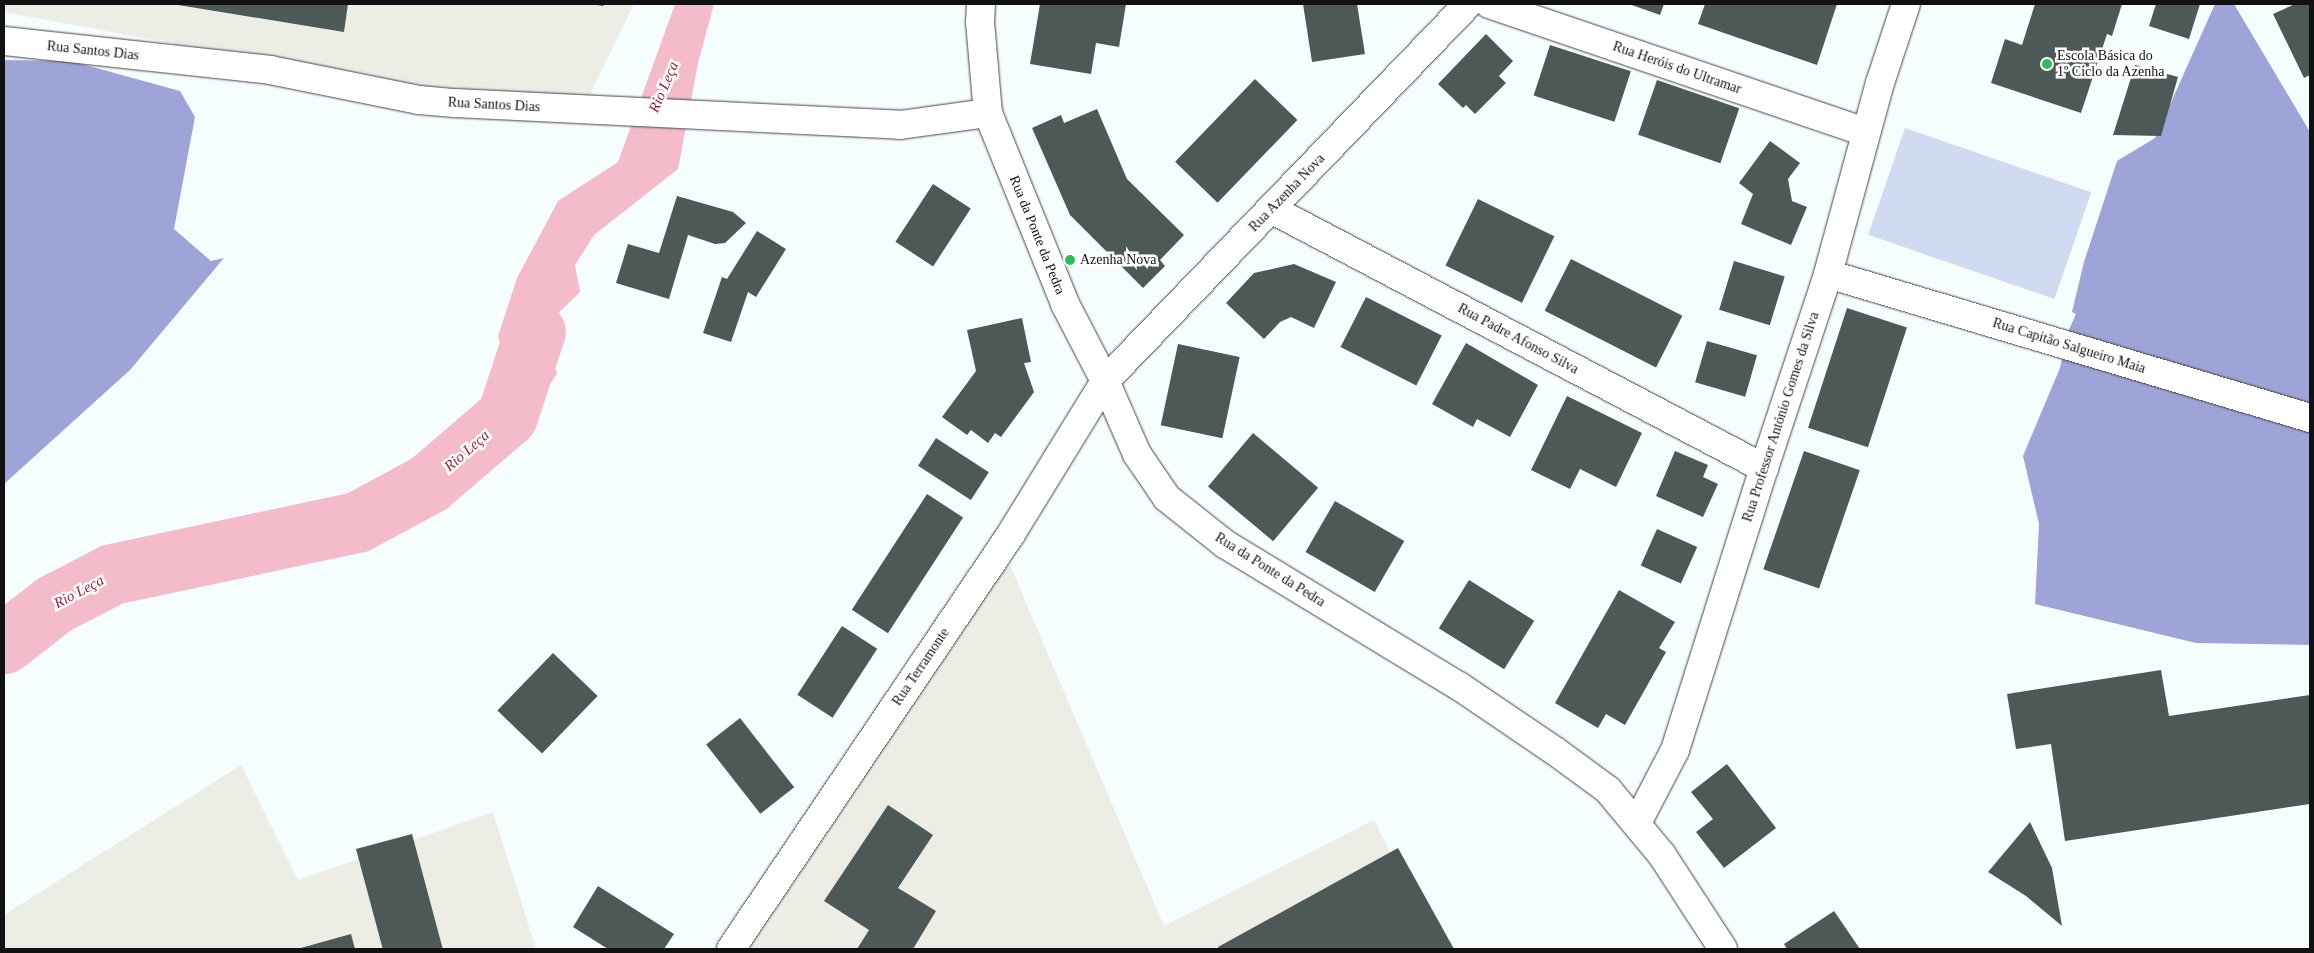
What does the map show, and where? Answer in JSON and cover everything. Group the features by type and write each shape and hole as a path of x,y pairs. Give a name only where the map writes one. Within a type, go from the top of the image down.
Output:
{"street":[{"name":"Rua da Ponte da Pedra","path":"981,4 980,22 988,113 1064,304 1104,381 1137,454 1167,498 1226,544 1459,686 1555,751 1608,790 1662,855 1723,949"},
{"name":"Rua Azenha Nova","path":"1104,381 1468,4"},
{"name":"Rua Heróis do Ultramar","path":"1489,4 1866,132"},
{"name":"Rua Professor António Gomes da Silva","path":"1637,823 1675,750 1764,468 1828,274 1866,132 1906,4"},
{"name":"Rua Santos Dias","path":"4,41 270,70 419,100 455,103 900,125 988,113"},
{"name":"Rua Padre Afonso Silva","path":"1271,209 1764,468"},
{"name":"Rua Capitão Salgueiro Maia","path":"1828,274 2310,418"},
{"name":"Rua Terramonte","path":"732,949 1011,534 1104,381"}],"shaded area":[{"path":"4,4 634,4 578,119 4,12"},
{"path":"2215,4 2234,4 2310,132 2310,645 2196,643 2035,604 2039,524 2023,456 2060,368 2067,334 2076,314 2072,312 2084,262 2117,161 2155,138"},
{"path":"4,60 71,61 180,91 195,117 174,229 211,261 224,258 130,370 4,484"},
{"path":"1905,128 2091,192 2054,299 1868,235"},
{"path":"998,537 1164,926 1374,820 1439,949 730,949"},
{"path":"241,765 298,880 493,812 536,949 4,949 4,915"}],"water":[{"path":"675,4 714,4 698,63 678,169 594,235 575,265 580,292 542,329 557,374 528,416 502,408 514,367 506,362 498,336 517,278 558,201 618,162"}],"building":[{"path":"172,4 348,4 344,32"},
{"path":"1040,4 1126,4 1119,47 1096,43 1091,74 1030,64"},
{"path":"1303,4 1357,4 1365,54 1312,62"},
{"path":"1629,4 1664,4 1660,15"},
{"path":"1705,4 1837,4 1817,65 1698,24"},
{"name":"Escola Básica do 1º Ciclo da Azenha","path":"2035,4 2122,4 2112,36 2107,34 2081,113 1991,83 2005,39 2022,45"},
{"path":"2156,4 2200,4 2189,39 2149,26"},
{"path":"2295,4 2310,4 2310,75 2304,78 2273,14"},
{"path":"1486,34 1513,61 1499,76 1506,83 1475,114 1466,105 1463,108 1438,84"},
{"path":"1550,45 1631,71 1614,122 1534,95"},
{"path":"2135,65 2178,77 2161,136 2113,135"},
{"path":"1255,79 1297,120 1218,203 1175,162"},
{"path":"1657,80 1739,108 1720,163 1638,135"},
{"path":"1097,109 1127,179 1184,235 1160,260 1165,266 1143,288 1070,215 1032,128 1061,115 1064,123"},
{"path":"1770,141 1800,163 1788,179 1792,201 1807,207 1791,245 1741,224 1753,194 1739,183"},
{"path":"933,184 971,209 933,266 895,242"},
{"path":"677,196 733,212 746,223 725,243 715,244 688,235 669,299 616,283 628,244 659,253"},
{"path":"1478,199 1554,236 1522,303 1446,266"},
{"path":"757,231 786,249 756,297 748,292 731,342 703,333 722,277 727,279"},
{"path":"1571,259 1682,316 1656,367 1545,311"},
{"path":"1734,261 1785,276 1770,325 1719,310"},
{"path":"1294,264 1336,282 1314,328 1291,317 1280,322 1264,339 1226,303 1254,273"},
{"path":"1366,297 1442,336 1416,385 1341,347"},
{"path":"1847,308 1907,327 1868,447 1808,428"},
{"path":"1022,318 1031,362 1024,363 1034,392 1001,437 995,433 988,443 971,430 967,435 942,417 976,371 967,330"},
{"path":"1707,341 1757,355 1745,397 1695,382"},
{"path":"1466,343 1538,385 1510,437 1477,419 1473,427 1432,404"},
{"path":"1178,344 1240,357 1222,438 1161,425"},
{"path":"1567,396 1642,433 1616,487 1580,469 1570,489 1531,470"},
{"path":"1253,433 1318,488 1273,541 1208,487"},
{"path":"936,438 989,472 971,500 918,466"},
{"path":"1675,451 1708,465 1703,477 1718,484 1703,517 1656,496"},
{"path":"1804,451 1860,470 1819,588 1763,569"},
{"path":"927,494 963,517 888,633 852,610"},
{"path":"1335,501 1404,541 1375,592 1306,552"},
{"path":"1657,529 1697,547 1681,583 1641,566"},
{"path":"1469,580 1534,621 1504,669 1439,628"},
{"path":"1619,590 1675,622 1659,648 1666,652 1625,725 1606,714 1598,728 1555,703"},
{"path":"842,626 877,649 833,718 797,695"},
{"path":"553,653 598,696 542,754 497,711"},
{"path":"2161,670 2169,716 2310,695 2310,804 2065,841 2051,744 2016,749 2007,694"},
{"path":"740,718 794,787 760,814 706,744"},
{"path":"1727,764 1776,828 1724,868 1696,832 1713,819 1691,792"},
{"path":"888,805 933,835 898,888 936,911 913,949 857,949 869,930 824,901"},
{"path":"2030,822 2052,868 2062,926 2026,896 1988,872"},
{"path":"412,834 443,949 383,949 356,849"},
{"path":"1398,848 1454,949 1219,949 1218,947"},
{"path":"598,886 674,934 664,949 608,949 573,927"},
{"path":"1834,911 1860,949 1787,949 1784,944"},
{"path":"351,934 355,949 297,949"}],"waterway":[{"name":"Rio Leça","path":"4,643 54,604 112,574 357,522 429,483 507,416 535,331"}],"place":[{"name":"Escola Básica do 1º Ciclo da Azenha","path":"2047,64"},
{"name":"Azenha Nova","path":"1070,260"}]}
